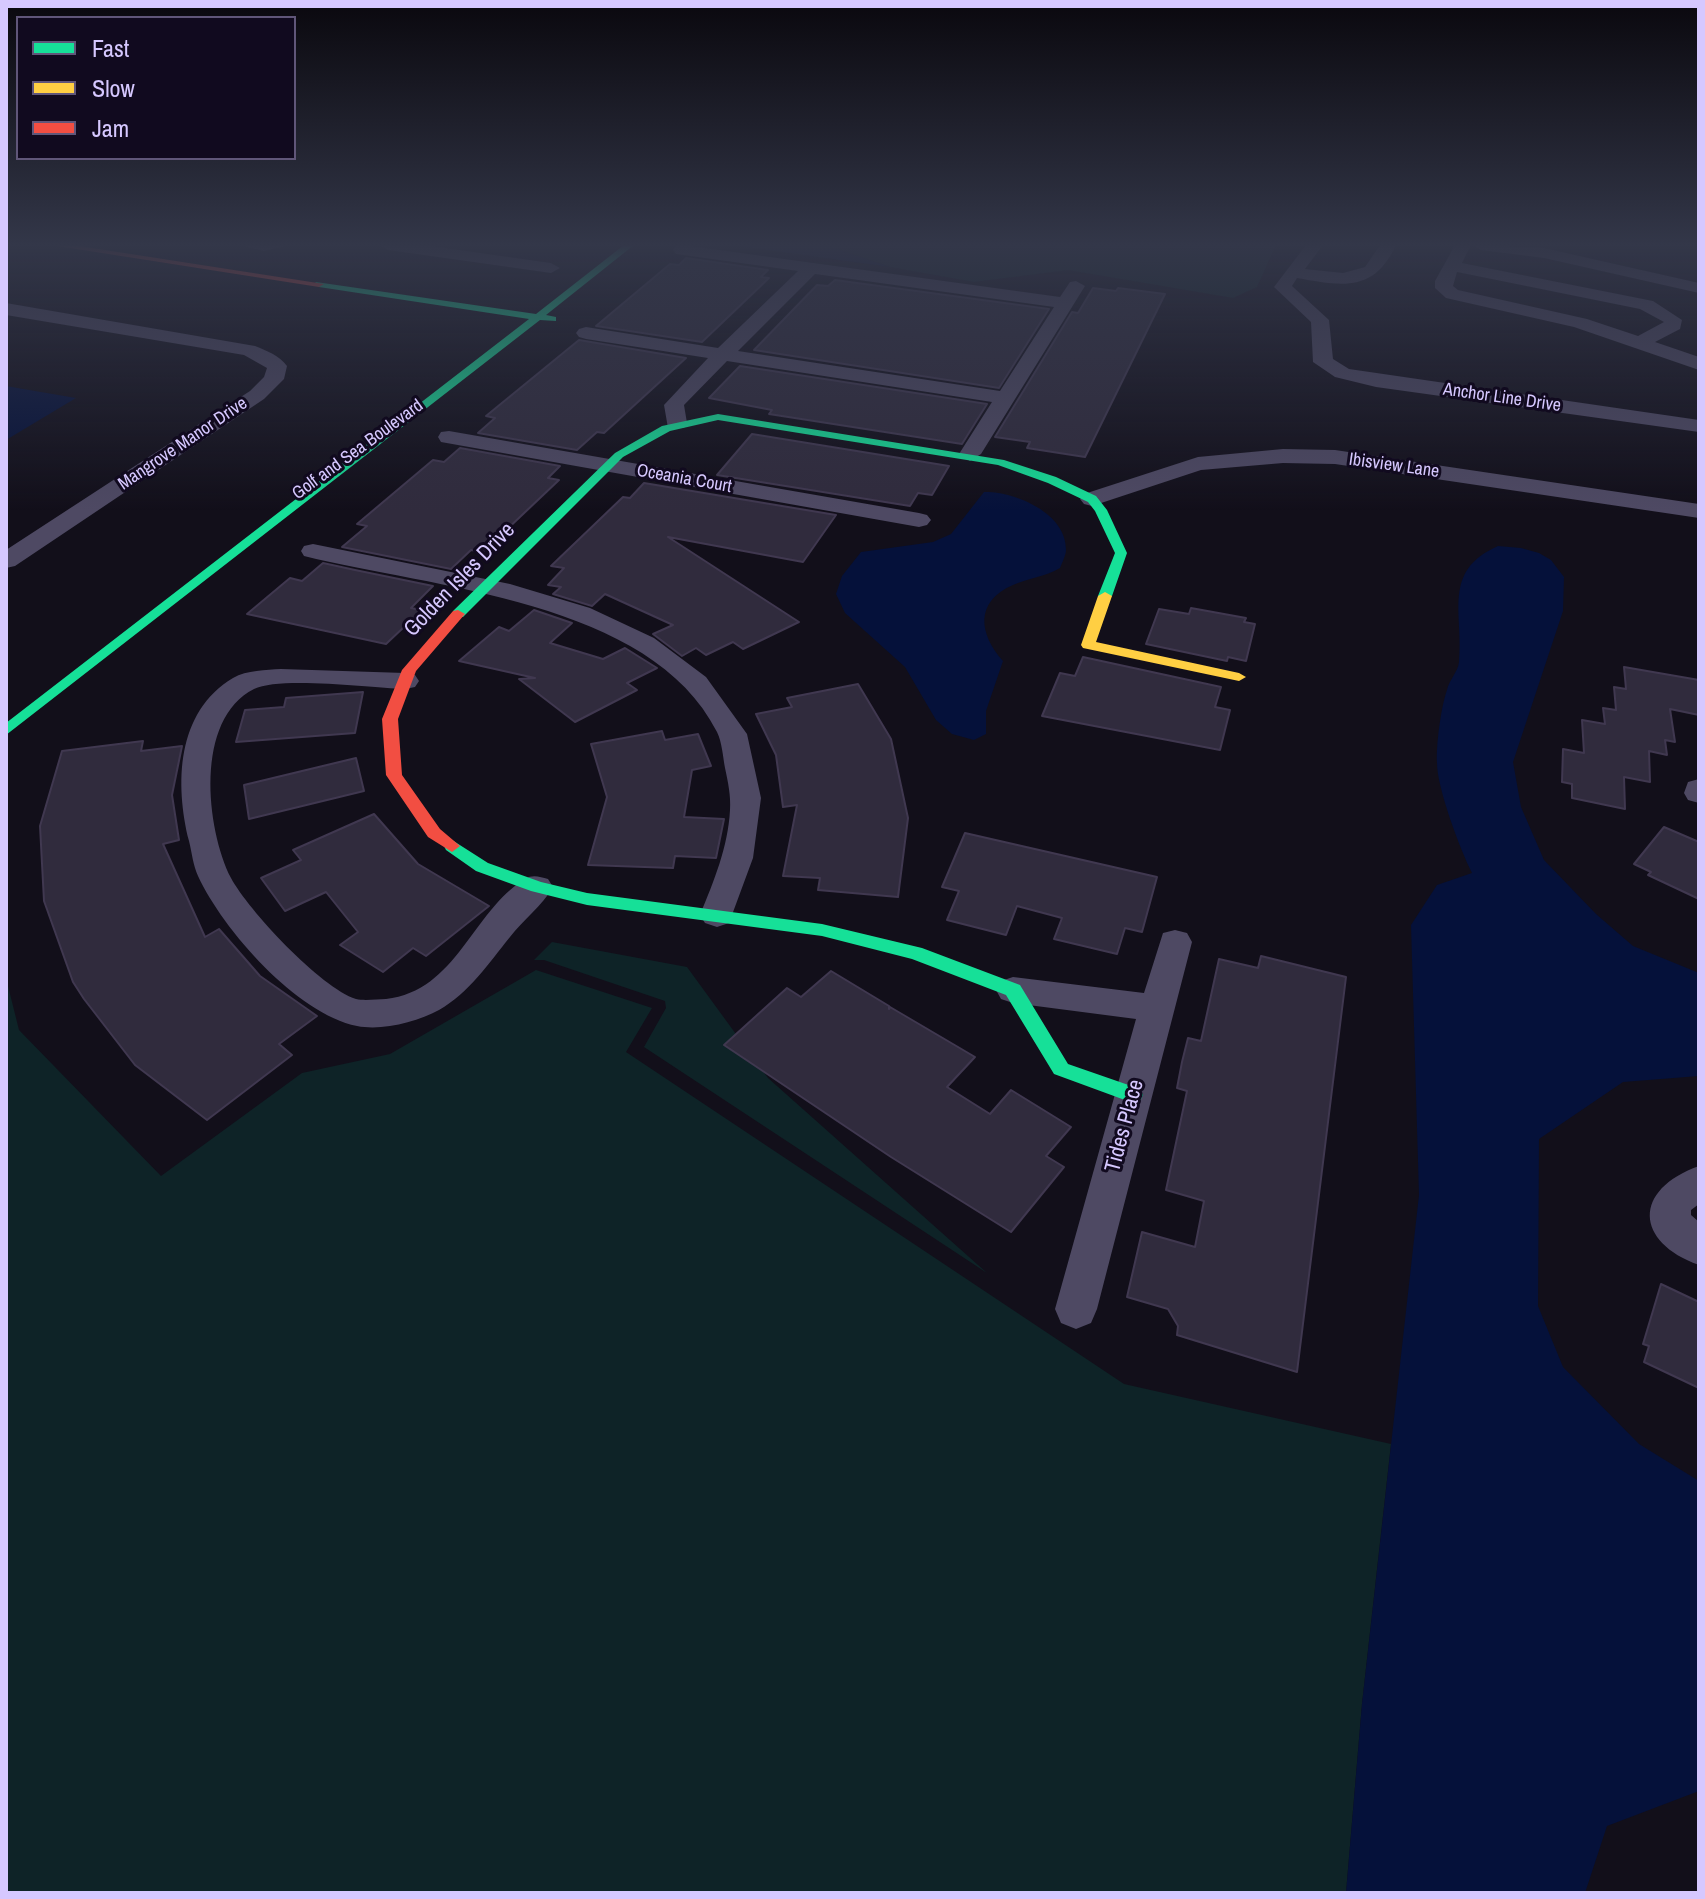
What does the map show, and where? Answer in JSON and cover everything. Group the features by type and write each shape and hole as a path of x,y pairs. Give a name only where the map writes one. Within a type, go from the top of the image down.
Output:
{"street":[{"name":"Mangrove Manor Drive","path":"6,561 257,395 274,379 277,366 266,357 248,350 151,334"},
{"name":"Golf and Sea Boulevard","path":"6,730 514,334"},
{"name":"Golf and Sea Boulevard","path":"153,616 232,566 354,481 542,334"},
{"path":"590,334 1007,398"},
{"path":"676,423 674,405 744,334"},
{"path":"970,454 1047,334"},
{"name":"Anchor Line Drive","path":"1321,334 1323,362 1342,373 1376,381 1699,426"},
{"path":"1612,334 1699,364"},
{"path":"1640,343 1657,334"},
{"name":"Golden Isles Drive","path":"1013,990 916,953 822,930 717,915 637,908 537,887 482,867 434,833 394,775 390,719 409,670 440,631 608,465 642,438 676,423 718,417 970,454 1052,480 1092,499"},
{"name":"Oceania Court","path":"449,437 919,520"},
{"name":"Ibisview Lane","path":"1092,499 1154,476 1198,464 1283,456 1335,457 1699,511"},
{"path":"1092,499 1101,510 1121,553 1088,645 1239,677"},
{"path":"313,551 571,608 636,637 692,678 729,731 742,765 746,798 742,842 717,915"},
{"path":"405,681 257,680 244,683 216,708 204,729 194,777 194,799 215,878 251,929 316,994 356,1013 405,1009 438,994 475,961 507,917 537,887"},
{"name":"Tides Place","path":"1076,1309 1175,942"},
{"path":"1013,990 1123,1002 1157,1010"},
{"path":"1013,990 1061,1069 1133,1095"},
{"path":"1699,1183 1672,1201 1670,1222 1699,1247"}],"green space":[{"path":"552,942 687,967 768,1078 987,1273 644,1047 666,1008 665,1001 544,960 534,960"},
{"path":"536,970 652,1008 626,1052 1124,1384 1391,1444 1362,1704 1346,1893 6,1893 6,978 19,1030 161,1176 302,1073 390,1054"}],"water":[{"path":"6,386 76,398 6,440"},
{"path":"984,492 1010,495 1037,507 1058,525 1066,550 1060,568 1000,592 986,609 985,630 1003,661 986,711 986,734 974,740 952,734 936,720 905,667 845,613 836,594 842,576 861,552 933,542 951,534"},
{"path":"1498,546 1539,553 1551,560 1564,577 1563,611 1513,762 1521,807 1544,860 1596,914 1633,946 1699,973 1699,1076 1623,1082 1539,1139 1538,1306 1563,1367 1639,1444 1699,1481 1699,1791 1607,1826 1585,1893 1346,1893 1362,1704 1419,1195 1411,925 1437,885 1472,873 1445,802 1438,774 1437,746 1445,697 1459,662 1459,595 1462,581 1480,556"}],"building":[{"path":"646,334 711,334 702,342"},
{"path":"770,334 1033,334 999,388 754,350"},
{"path":"1059,334 1146,334 1085,457 1027,448 1030,442 995,437"},
{"path":"579,340 686,358 604,433 597,432 577,450 478,433 495,418 486,416"},
{"path":"740,366 987,404 962,444 769,414 772,410 709,398"},
{"path":"752,434 949,466 932,495 918,493 910,506 717,475"},
{"path":"460,448 560,466 548,478 559,480 483,552 471,550 451,569 342,547 367,526 357,524 433,460 444,462"},
{"path":"644,483 836,515 803,562 668,537 799,622 743,649 733,642 706,655 696,648 682,656 653,634 673,625 605,594 592,606 553,594 561,587 548,585 564,568 551,566 623,497 630,498"},
{"path":"323,563 433,586 411,608 422,610 386,644 247,614 290,578 302,581"},
{"path":"1191,608 1246,618 1244,622 1255,624 1246,661 1228,657 1227,661 1146,644 1159,609 1189,614"},
{"path":"534,610 572,623 550,643 603,659 625,648 657,668 627,683 637,690 575,722 519,679 535,678 459,661 499,627 509,631"},
{"path":"1083,657 1221,687 1215,707 1230,710 1220,750 1042,716 1060,673 1075,676"},
{"path":"1624,667 1699,680 1699,715 1670,709 1675,742 1665,740 1667,755 1649,751 1650,782 1624,777 1625,809 1572,798 1572,784 1562,782 1563,749 1584,753 1582,720 1605,724 1603,708 1616,710 1614,687 1626,689"},
{"path":"858,684 891,739 908,818 898,897 818,890 820,878 783,876 797,805 783,807 776,755 756,714 792,707 787,698"},
{"path":"363,692 355,733 236,742 245,710 284,707 286,698"},
{"path":"662,731 665,740 698,734 711,766 692,770 684,817 724,819 716,858 675,856 673,868 588,865 607,797 591,744"},
{"path":"143,741 141,751 182,746 172,795 179,840 163,844 205,937 219,929 260,976 317,1016 279,1044 292,1055 207,1120 135,1065 84,999 73,982 44,901 40,826 62,751"},
{"path":"356,758 364,791 249,819 244,785"},
{"path":"374,814 418,864 489,906 426,956 413,948 383,972 340,945 358,932 326,892 285,911 261,878 301,860 293,850"},
{"path":"1664,827 1699,842 1699,899 1648,875 1651,872 1634,864"},
{"path":"965,833 1157,877 1142,932 1125,928 1117,954 1054,939 1062,918 1017,906 1006,935 947,920 959,891 942,887"},
{"path":"1261,956 1346,977 1297,1372 1177,1335 1178,1326 1168,1309 1127,1297 1142,1232 1195,1247 1204,1201 1166,1190 1187,1091 1177,1088 1182,1062 1188,1038 1201,1041 1219,959 1258,968"},
{"path":"831,971 889,1006 889,1009 975,1057 947,1087 990,1114 1011,1090 1071,1127 1046,1156 1064,1167 1011,1232 891,1157 724,1045 787,988 801,997"},
{"path":"1661,1284 1699,1302 1699,1388 1644,1362 1649,1346 1643,1344"}],"traffic: fast":[{"path":"6,730 516,334"},
{"path":"458,614 619,455 666,429 718,417 1000,462 1052,480 1092,499 1101,510 1121,553 1105,596"},
{"path":"452,846 482,867 537,887 587,899 822,930 916,953 1013,990 1061,1069 1133,1095"}],"traffic: slow":[{"path":"1105,596 1088,645 1239,677"}],"traffic: jam":[{"path":"452,846 434,833 394,775 390,719 409,670 458,614"}]}
